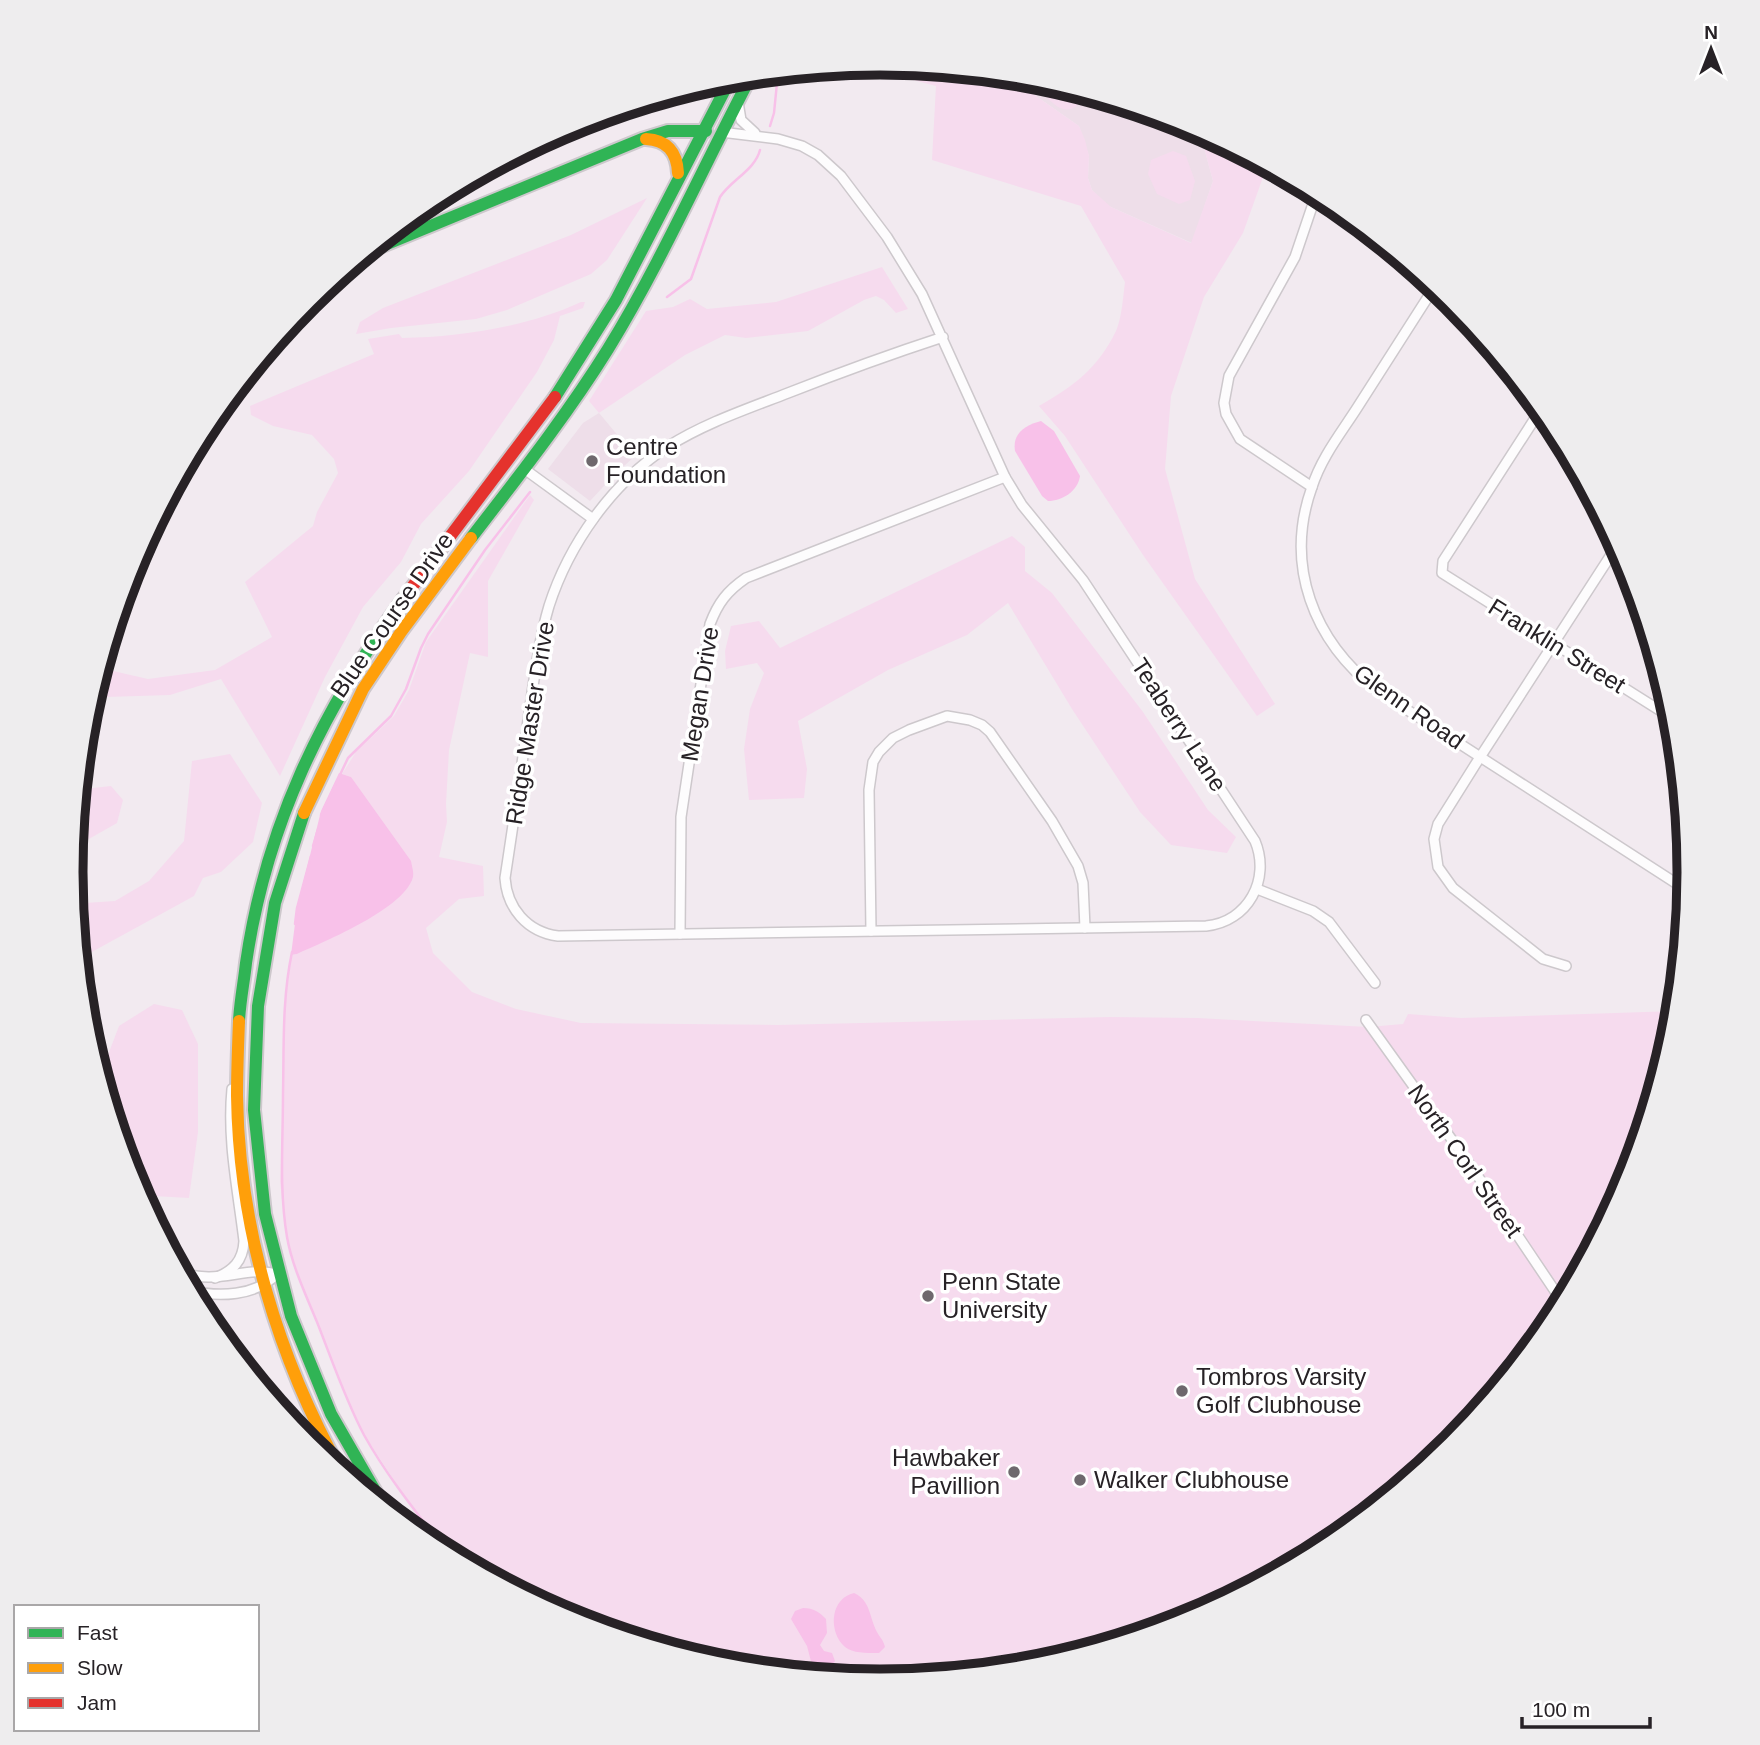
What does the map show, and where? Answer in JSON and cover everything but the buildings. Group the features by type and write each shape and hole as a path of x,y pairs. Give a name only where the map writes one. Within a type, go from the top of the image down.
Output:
{"main road":[{"name":"Blue Course Drive","path":"371,1485 348,1450 325,1403 292,1322 267,1232 256,1153 253,1060 264,950 285,864 313,786 358,695 397,638 583,387 617,334 745,87"},
{"name":"Blue Course Drive","path":"329,1449 297,1386 263,1286 247,1212 239,1152 236,1049 246,957 260,886 285,808 324,722 346,682 381,630 575,368 624,288 701,130 723,91"},
{"path":"393,241 642,139 668,131 721,132"},
{"path":"642,139 659,140 670,145 678,159 678,178"}],"street":[{"path":"738,99 739,114 744,125 760,136"},
{"name":"Teaberry Lane","path":"721,132 760,136 802,146 833,167 887,237 922,294 1005,477 1034,522 1083,579 1255,841 1260,857 1257,889"},
{"path":"1311,486 1240,439 1226,414 1224,403 1230,376 1295,257 1313,204"},
{"name":"Glenn Road","path":"1429,295 1333,444 1311,486 1302,532 1304,574 1312,606 1336,652 1356,674 1378,691 1677,884"},
{"name":"Ridge Master Drive","path":"680,934 551,935 535,929 521,918 512,905 506,887 505,878 540,642 561,573 593,519 621,486 667,447 700,429 833,375 943,337"},
{"name":"Franklin Street","path":"1535,418 1443,561 1441,569 1446,576 1661,711"},
{"path":"523,468 593,519"},
{"name":"Megan Drive","path":"680,934 681,817 710,624 722,598 730,588 746,578 1005,477"},
{"path":"1566,966 1543,960 1453,888 1438,867 1434,846 1435,832 1611,555"},
{"path":"871,931 869,790 873,762 893,738 947,716 970,720 990,732 1064,839 1078,866 1083,883 1085,928"},
{"path":"680,934 1213,926 1238,915 1257,889 1313,911 1329,922 1375,983"},
{"name":"North Corl Street","path":"1366,1020 1475,1172 1556,1293"},
{"path":"215,1278 233,1269 244,1251 229,1112 236,1049"},
{"path":"192,1274 215,1278 259,1272 277,1274"},
{"path":"203,1292 240,1292 263,1286 277,1274"}],"shaded area":[{"path":"896,76 984,82 1030,90 1079,126 1089,156 1088,178 1092,190 1111,207 1191,243 1213,181 1203,144 1264,174 1243,233 1204,297 1171,396 1165,469 1195,579 1275,704 1257,716 1143,555 1065,436 1039,406 1084,375 1101,356 1118,325 1125,282 1081,206 932,160 936,86"},
{"path":"1030,90 1086,102 1203,144 1213,181 1192,243 1111,207 1100,199 1092,190 1088,178 1089,156 1079,126"},
{"path":"1041,92 1079,100 1077,106 1072,109 1062,109"},
{"path":"1173,151 1186,156 1195,181 1190,200 1179,204 1157,194 1148,174 1151,160"},
{"path":"647,198 607,260 591,274 507,310 476,319 356,334 360,322 383,308 571,235"},
{"path":"882,267 908,309 896,313 884,300 876,296 808,331 746,338 725,335 685,355 599,413 589,401 646,311 673,307 690,299 707,309 776,302"},
{"path":"585,302 583,308 560,316 554,340 537,372 469,471 421,524 401,562 363,607 325,677 280,776 221,679 170,695 102,698 109,670 148,679 215,670 272,637 245,582 313,526 317,512 338,473 334,459 312,435 273,426 251,415 250,406 374,354 368,339 399,334 402,338 493,329"},
{"path":"599,413 635,456 590,501 548,469 583,423"},
{"path":"1041,421 1054,431 1080,476 1073,491 1053,501 1042,496 1015,451 1016,439 1021,431"},
{"name":"Penn State University","path":"530,495 534,500 488,581 488,657 470,653 449,750 447,822 439,857 483,866 484,896 459,899 426,928 433,953 472,992 516,1009 581,1023 778,1025 1110,1017 1197,1018 1368,1027 1403,1024 1408,1014 1461,1018 1665,1011 1650,1079 1635,1129 1617,1178 1595,1225 1543,1315 1513,1358 1444,1436 1406,1472 1365,1505 1279,1563 1233,1588 1136,1627 1086,1643 984,1663 880,1670 828,1668 776,1663 674,1643 575,1609 527,1588 481,1563 430,1530 365,1436 341,1385 301,1283 287,1240 280,1182 283,1028 291,955 355,926 351,777 342,774 356,752 394,716 409,690 426,642"},
{"path":"1012,536 1025,547 1025,571 1052,593 1143,712 1208,810 1236,837 1227,853 1171,845 1140,812 1072,709 1008,603 967,635 888,670 798,721 807,769 804,798 749,800 744,749 750,709 764,673 757,663 726,669 725,651 731,626 759,621 780,648"},
{"path":"230,754 262,803 253,842 221,872 203,878 194,896 87,954 84,903 115,901 149,881 184,841 192,761"},
{"path":"339,773 351,777 411,861 413,877 407,889 380,912 344,932 291,955 297,908 321,811"},
{"path":"111,786 123,800 117,823 84,842 84,820 88,789"},
{"path":"154,1004 182,1010 198,1044 198,1132 189,1198 151,1195 143,1178 125,1129 106,1061 119,1026"},
{"path":"854,1593 867,1605 883,1642 885,1647 879,1653 849,1650 842,1644 835,1630 834,1614 837,1607 847,1596"},
{"path":"810,1609 826,1619 827,1633 820,1645 824,1651 832,1653 835,1661 831,1668 812,1666 807,1646 791,1619 795,1611"}],"waterway":[{"path":"770,126 777,82"},
{"path":"667,297 691,279 720,197 748,169 760,150"},
{"path":"321,815 348,758 391,716 406,689 428,634 485,550 530,492"},
{"path":"313,846 318,829"},
{"path":"295,924 311,856"},
{"path":"292,952 284,1023 282,1148 283,1201 289,1248 339,1379 364,1435 394,1482 430,1530"}],"traffic: fast":[{"path":"471,538 559,422 608,349 664,248 745,87"},
{"path":"555,397 616,300 724,91"},
{"path":"393,241 642,139 668,131 706,131"},
{"path":"239,1021 255,912 283,817 323,727 347,684 403,599"},
{"path":"304,813 275,903 258,1006 254,1110 265,1214 291,1316 331,1414 373,1487"}],"traffic: slow":[{"path":"646,139 660,142 670,148 676,159 678,173"},
{"path":"304,813 363,689 401,632 471,538"},
{"path":"239,1021 239,1146 254,1243 281,1338 329,1448"}],"traffic: jam":[{"path":"403,599 555,397"}],"place":[{"name":"Centre Foundation","path":"592,461"},
{"name":"Penn State University","path":"928,1296"},
{"name":"Tombros Varsity Golf Clubhouse","path":"1182,1391"},
{"name":"Hawbaker Pavillion","path":"1014,1472"},
{"name":"Walker Clubhouse","path":"1080,1480"}]}
